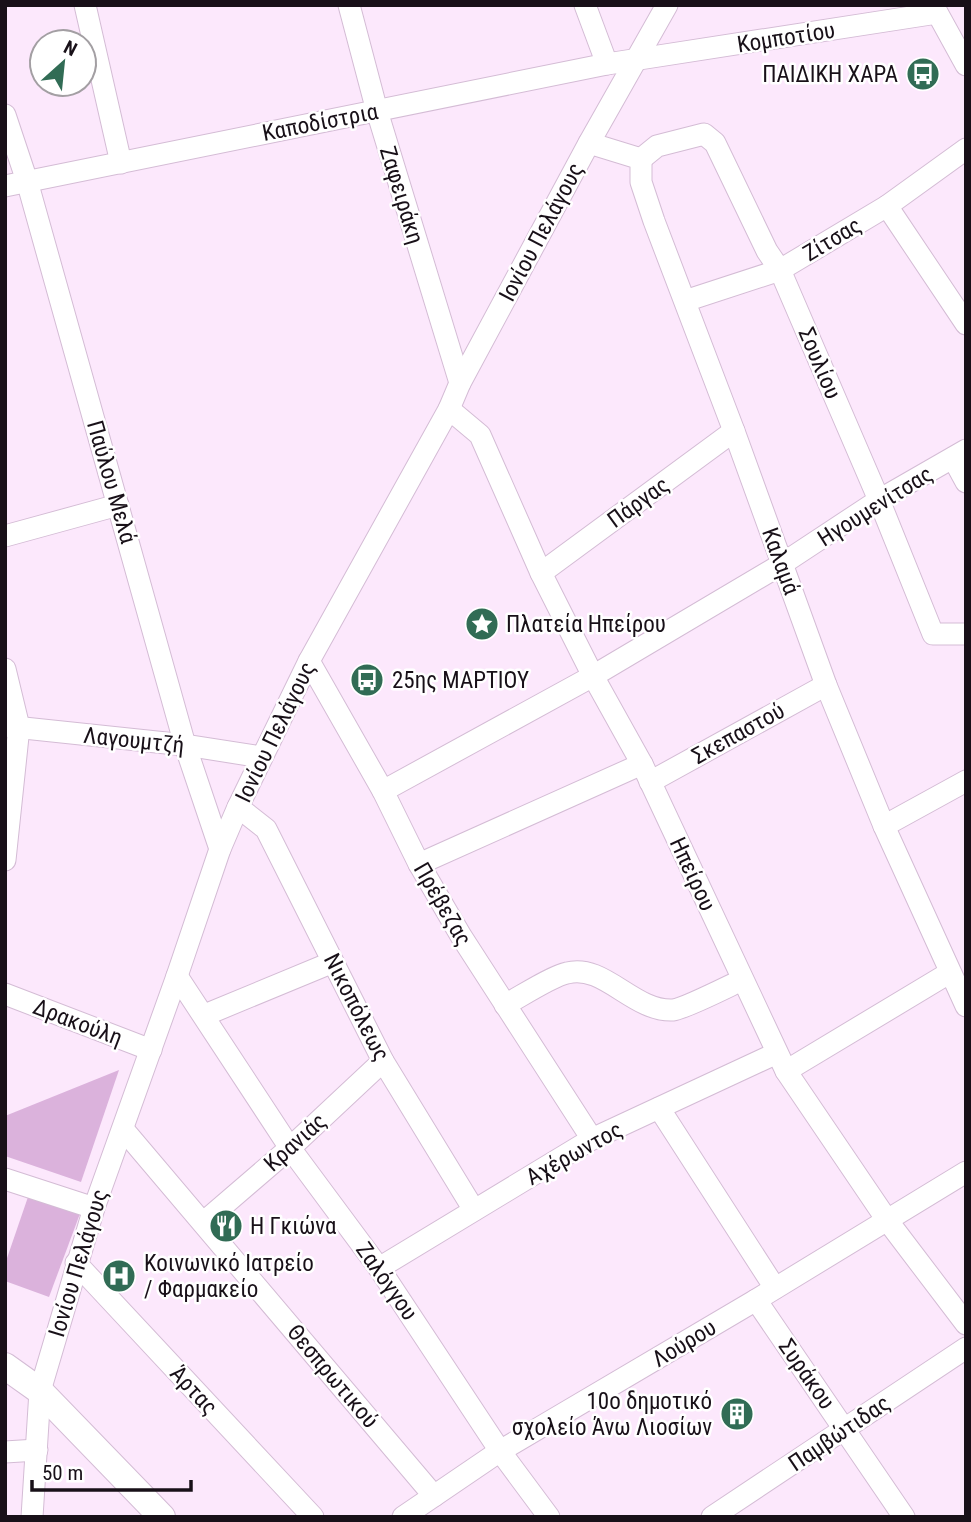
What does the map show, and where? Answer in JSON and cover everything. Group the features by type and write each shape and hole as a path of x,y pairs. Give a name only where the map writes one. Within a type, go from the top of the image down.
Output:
{"main road":[{"path":"5,1366 40,1391 162,1517"}],"street":[{"path":"85,5 121,163"},
{"name":"Ζαφειράκη","path":"349,5 377,111 460,383"},
{"path":"584,5 607,64"},
{"name":"Ιονίου Πελάγους","path":"32,1517 40,1391 76,1263 220,849 309,661 449,409 460,383 589,143 667,5"},
{"path":"935,9 966,65"},
{"name":"Κομποτίου","path":"636,61 935,9"},
{"name":"Καποδίστρια","path":"5,186 607,64 636,61"},
{"name":"Παύλου Μελά","path":"5,115 27,181 185,745 220,849"},
{"name":"Σουλίου","path":"641,159 657,146 704,134 715,143 767,251 780,270 925,609 933,635 966,634"},
{"path":"589,143 641,159"},
{"name":"Ζίτσας","path":"685,301 780,270 887,206 966,149"},
{"name":"Καλαμά","path":"641,159 641,182 826,685 884,826 966,1006"},
{"path":"887,206 966,324"},
{"name":"Ηπείρου","path":"449,409 480,435 541,573 646,773 781,1062 887,1220 966,1324"},
{"name":"Πάργας","path":"541,573 734,430"},
{"path":"960,454 966,481"},
{"name":"Ηγουμενίτσας","path":"383,792 593,676 782,564 879,500 960,454"},
{"path":"5,536 118,505"},
{"name":"Πρέβεζας","path":"309,661 383,792 419,864 505,1005 592,1139"},
{"path":"5,669 12,727 5,860"},
{"name":"Σκεπαστού","path":"419,864 646,773 826,685"},
{"name":"Λαγουμτζή","path":"12,727 185,745 262,757"},
{"path":"884,826 966,781"},
{"name":"Νικοπόλεως","path":"238,807 266,829 383,1061 474,1210"},
{"path":"205,1015 334,962"},
{"path":"505,1005 567,972 585,972 605,980 634,1000 674,1010 743,980"},
{"name":"Αχέρωντος","path":"379,1268 592,1139 659,1108 781,1062 950,974"},
{"name":"Ζαλόγγου","path":"177,976 290,1148 379,1268 500,1451 548,1517"},
{"name":"Δρακούλη","path":"5,994 151,1050"},
{"name":"Κρανιάς","path":"204,1222 290,1148 383,1061"},
{"path":"659,1108 775,1288"},
{"name":"Θεσπρωτικού","path":"123,1129 434,1496"},
{"name":"Λούρου","path":"403,1517 500,1451 966,1172"},
{"path":"5,1180 94,1208"},
{"name":"Άρτας","path":"76,1263 313,1517"},
{"name":"Συράκου","path":"756,1300 904,1517"},
{"name":"Παμβώτιδας","path":"712,1517 966,1348"},
{"path":"5,1452 37,1450"}],"shaded area":[{"path":"119,1070 81,1182 5,1156 5,1116"},
{"path":"29,1194 81,1211 49,1297 5,1281 5,1264"}],"place":[{"name":"ΠΑΙΔΙΚΗ ΧΑΡΑ","path":"923,74"},
{"name":"Πλατεία Ηπείρου","path":"482,624"},
{"name":"25ης ΜΑΡΤΙΟΥ","path":"367,680"},
{"name":"Η Γκιώνα","path":"226,1226"},
{"name":"Κοινωνικό Ιατρείο / Φαρμακείο","path":"119,1276"},
{"name":"10ο δημοτικό σχολείο Άνω Λιοσίων","path":"737,1414"}]}
